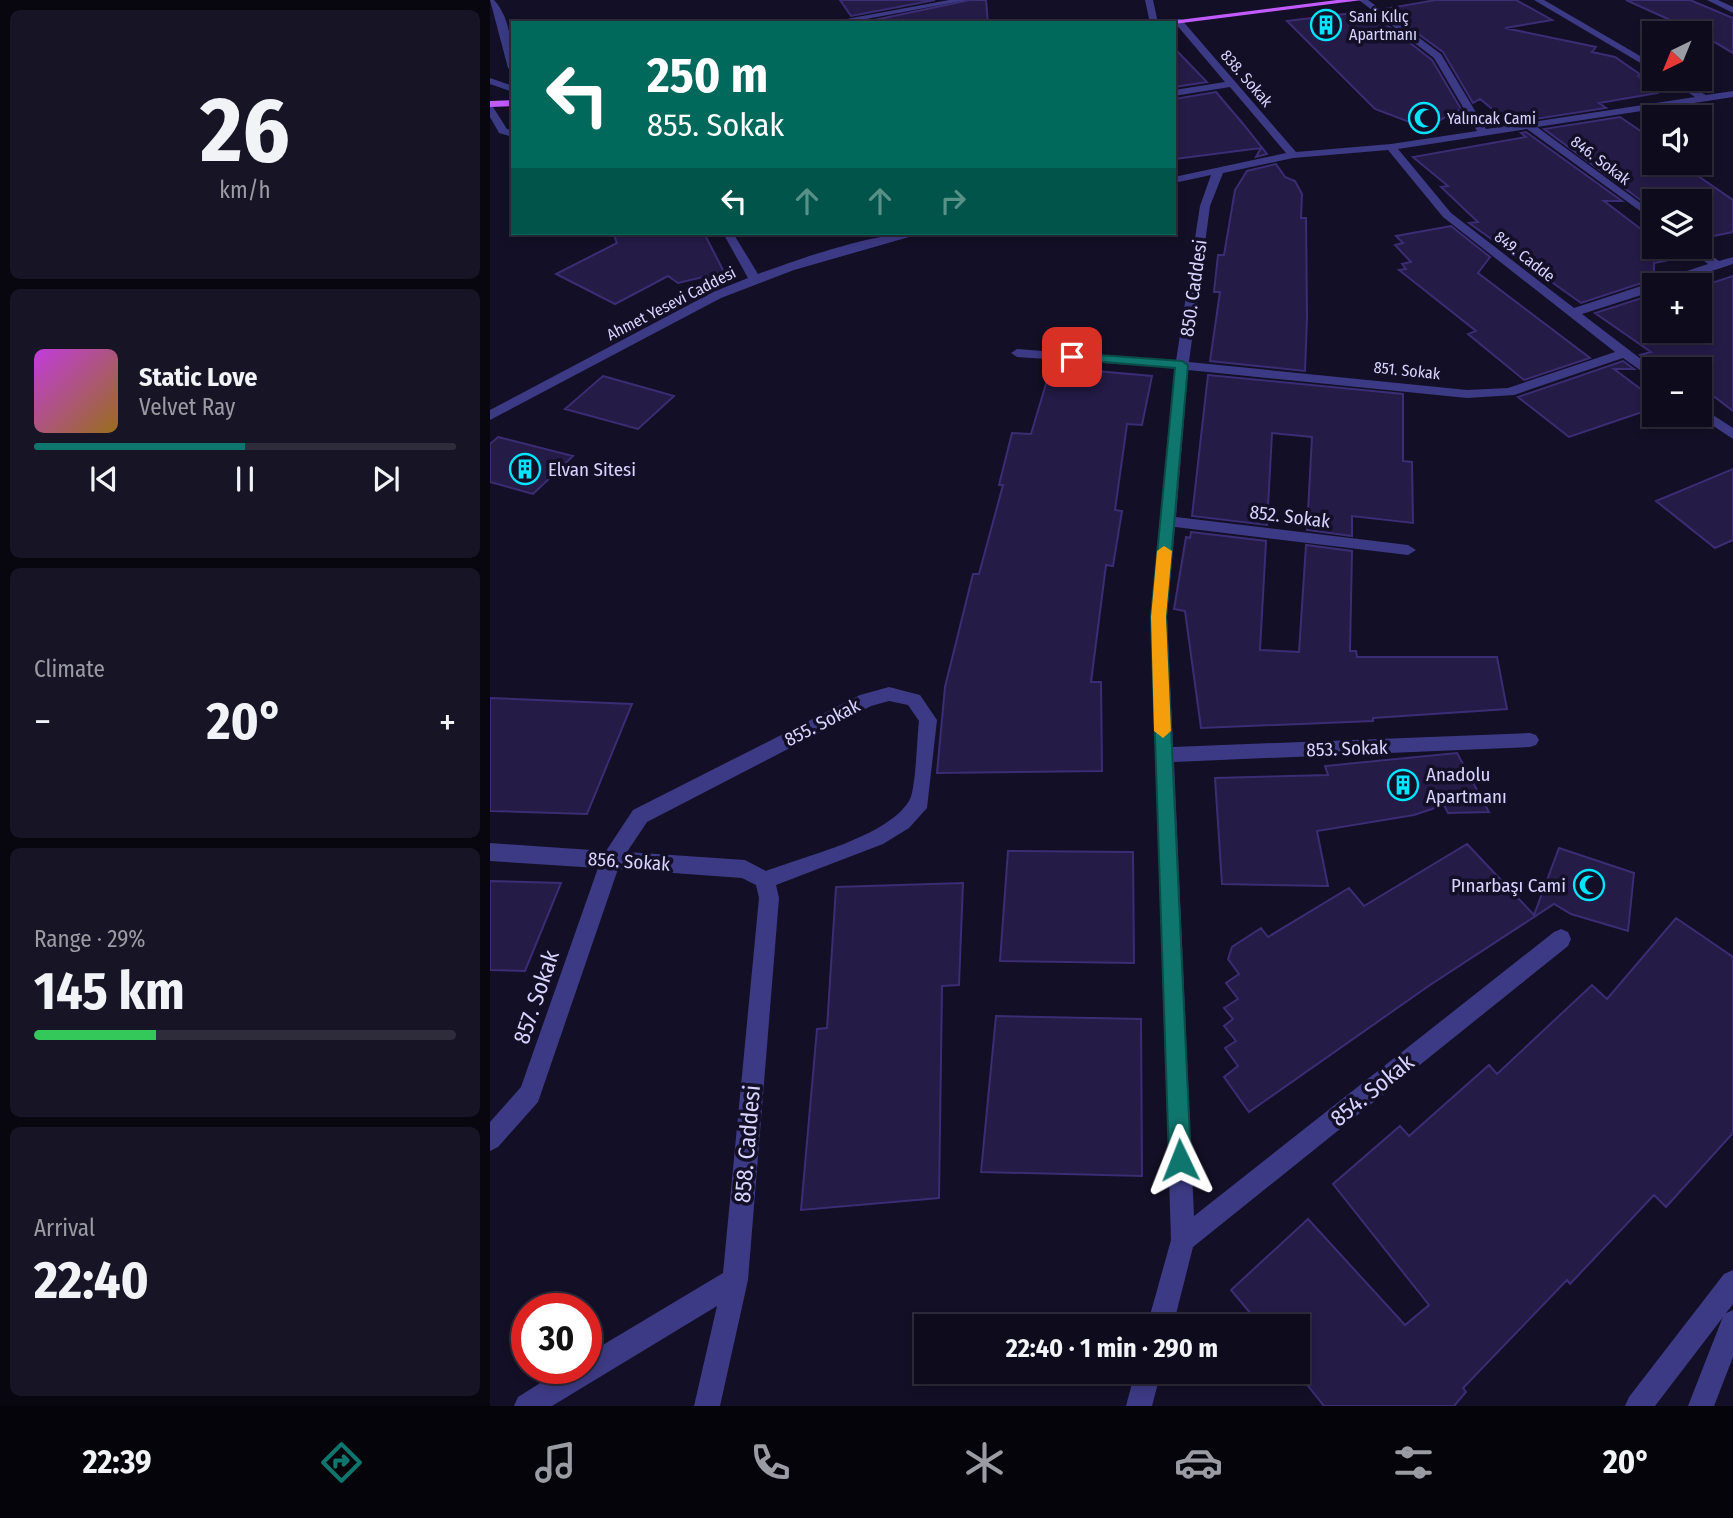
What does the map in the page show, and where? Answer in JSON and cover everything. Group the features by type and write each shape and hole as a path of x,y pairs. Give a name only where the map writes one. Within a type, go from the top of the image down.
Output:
{"main road":[{"path":"1178,21 1360,0"},
{"path":"490,106 511,103"}],"street":[{"path":"490,0 497,8 511,60"},
{"path":"842,21 963,0"},
{"path":"1149,0 1154,21"},
{"path":"1360,0 1438,56 1483,133"},
{"path":"1538,0 1642,61"},
{"path":"1711,0 1733,10"},
{"name":"838. Sokak","path":"1178,21 1293,155"},
{"path":"490,81 511,88"},
{"path":"1176,93 1230,83"},
{"path":"1691,91 1705,99"},
{"path":"1176,180 1293,155 1391,148 1733,94"},
{"path":"490,106 503,131 511,133"},
{"name":"846. Sokak","path":"1529,126 1642,210"},
{"name":"849. Cadde","path":"1391,148 1447,215 1642,367"},
{"name":"850. Caddesi","path":"1163,1314 1183,1240 1158,617 1182,365 1205,206 1218,172"},
{"path":"729,235 754,278"},
{"path":"851,235 858,246"},
{"name":"Ahmet Yesevi Caddesi","path":"490,416 754,278 858,246 908,235"},
{"path":"1708,259 1718,266"},
{"path":"1696,273 1733,260"},
{"path":"1571,313 1642,290"},
{"path":"1017,353 1182,365"},
{"name":"851. Sokak","path":"1182,365 1468,394 1509,392 1624,353"},
{"path":"1712,420 1733,435"},
{"name":"852. Sokak","path":"1167,521 1408,550"},
{"name":"855. Sokak","path":"611,860 640,816 866,700 889,694 914,700 928,720 920,802 902,822 876,838 765,880"},
{"name":"853. Sokak","path":"1163,755 1530,740"},
{"name":"856. Sokak","path":"490,852 745,869 765,880"},
{"name":"857. Sokak","path":"490,1139 530,1094 611,860"},
{"name":"858. Caddesi","path":"708,1406 735,1280 769,898 765,880"},
{"name":"854. Sokak","path":"1183,1240 1561,939"},
{"path":"527,1406 735,1280"},
{"path":"1638,1406 1733,1283"},
{"path":"1700,1406 1733,1323"},
{"path":"1139,1406 1145,1384"}],"building":[{"path":"840,0 935,0 851,16"},
{"path":"970,0 986,0 988,21 870,21"},
{"path":"1436,0 1516,0 1552,20 1505,28 1596,47 1592,52 1615,57 1641,75 1638,76 1642,80 1642,91 1657,93 1599,103 1606,108 1509,123 1480,99 1473,103 1443,52 1384,9"},
{"path":"1626,0 1690,0 1733,18 1733,53 1712,41 1712,21 1672,21"},
{"path":"1369,11 1432,60 1461,109 1425,128 1375,109 1287,21"},
{"path":"1176,50 1207,82 1176,87"},
{"path":"1216,92 1267,154 1256,157 1261,148 1176,159 1176,99"},
{"path":"1620,117 1642,132 1642,175 1697,175 1733,200 1733,232 1712,236 1712,189 1642,189 1642,201 1544,129"},
{"path":"1526,132 1622,201 1604,201 1642,230 1642,259 1674,259 1654,263 1654,273 1642,273 1642,283 1581,303 1469,223 1478,222 1441,187 1448,186 1413,157 1526,137 1521,133"},
{"path":"1276,164 1285,177 1295,181 1302,194 1301,218 1306,218 1305,371 1210,361 1220,292 1214,292 1218,255 1224,255 1235,190 1247,171"},
{"path":"1451,226 1490,257 1478,273 1590,358 1524,380 1468,334 1476,331 1399,270 1406,269 1402,264 1411,262 1395,245 1403,243 1396,236"},
{"path":"614,235 705,235 724,272 678,283 668,276 615,304 556,274 617,243"},
{"path":"1733,276 1733,411 1712,395 1712,357 1642,357 1640,355 1651,352 1595,313 1642,298 1642,343 1712,343 1712,283"},
{"path":"1623,361 1634,369 1614,369 1642,390 1642,412 1569,437 1518,397"},
{"path":"1051,367 1152,376 1142,425 1127,424 1115,510 1122,511 1113,566 1106,565 1091,682 1101,682 1102,771 937,773 945,687 973,574 979,574 1003,485 999,485 1012,433 1031,434"},
{"path":"1208,375 1403,394 1403,461 1412,462 1413,523 1352,516 1352,536 1307,530 1312,437 1272,433 1267,525 1192,516"},
{"path":"603,376 674,396 638,429 565,409"},
{"name":"Elvan Sitesi","path":"498,437 573,456 533,494 490,482 490,444"},
{"path":"1733,469 1733,540 1715,548 1656,501"},
{"path":"1191,532 1266,541 1260,650 1299,652 1306,545 1352,551 1350,651 1356,651 1357,657 1497,657 1507,709 1373,718 1373,721 1201,728 1185,611 1174,609 1186,537 1190,538"},
{"path":"490,698 632,704 587,814 490,811"},
{"path":"1457,753 1489,812 1448,813 1444,805 1414,815 1317,831 1328,886 1222,884 1215,778 1328,775 1325,766"},
{"path":"1467,844 1534,915 1559,848 1634,873 1628,931 1571,914 1554,904 1430,985 1249,1112 1224,1077 1238,1066 1225,1048 1236,1041 1224,1026 1233,1019 1224,1008 1238,999 1226,983 1239,974 1228,959 1232,947 1261,928 1268,937 1349,888 1364,906"},
{"path":"1008,851 1133,852 1134,963 1000,961"},
{"path":"490,881 561,883 525,971 490,970"},
{"path":"963,883 959,985 942,986 939,1198 801,1210 817,1029 827,1028 836,887"},
{"path":"1676,918 1733,957 1733,1133 1666,1207 1654,1195 1570,1284 1567,1280 1463,1388 1466,1392 1454,1406 1324,1406 1307,1384 1310,1384 1310,1314 1251,1314 1231,1290 1308,1219 1405,1325 1429,1305 1333,1184 1400,1126 1409,1136 1489,1065 1497,1074 1592,985 1607,999"},
{"path":"996,1016 1141,1019 1142,1176 981,1172"}],"slow traffic":[{"path":"1163,731 1158,617 1164,551"}],"place":[{"name":"Sani Kılıç Apartmanı","path":"1326,25"},
{"name":"Yalıncak Cami","path":"1424,118"},
{"name":"Elvan Sitesi","path":"525,469"},
{"name":"Anadolu Apartmanı","path":"1403,785"},
{"name":"Pınarbaşı Cami","path":"1589,885"}],"route":[{"path":"1072,357 1182,365 1158,617 1180,1160"}]}
